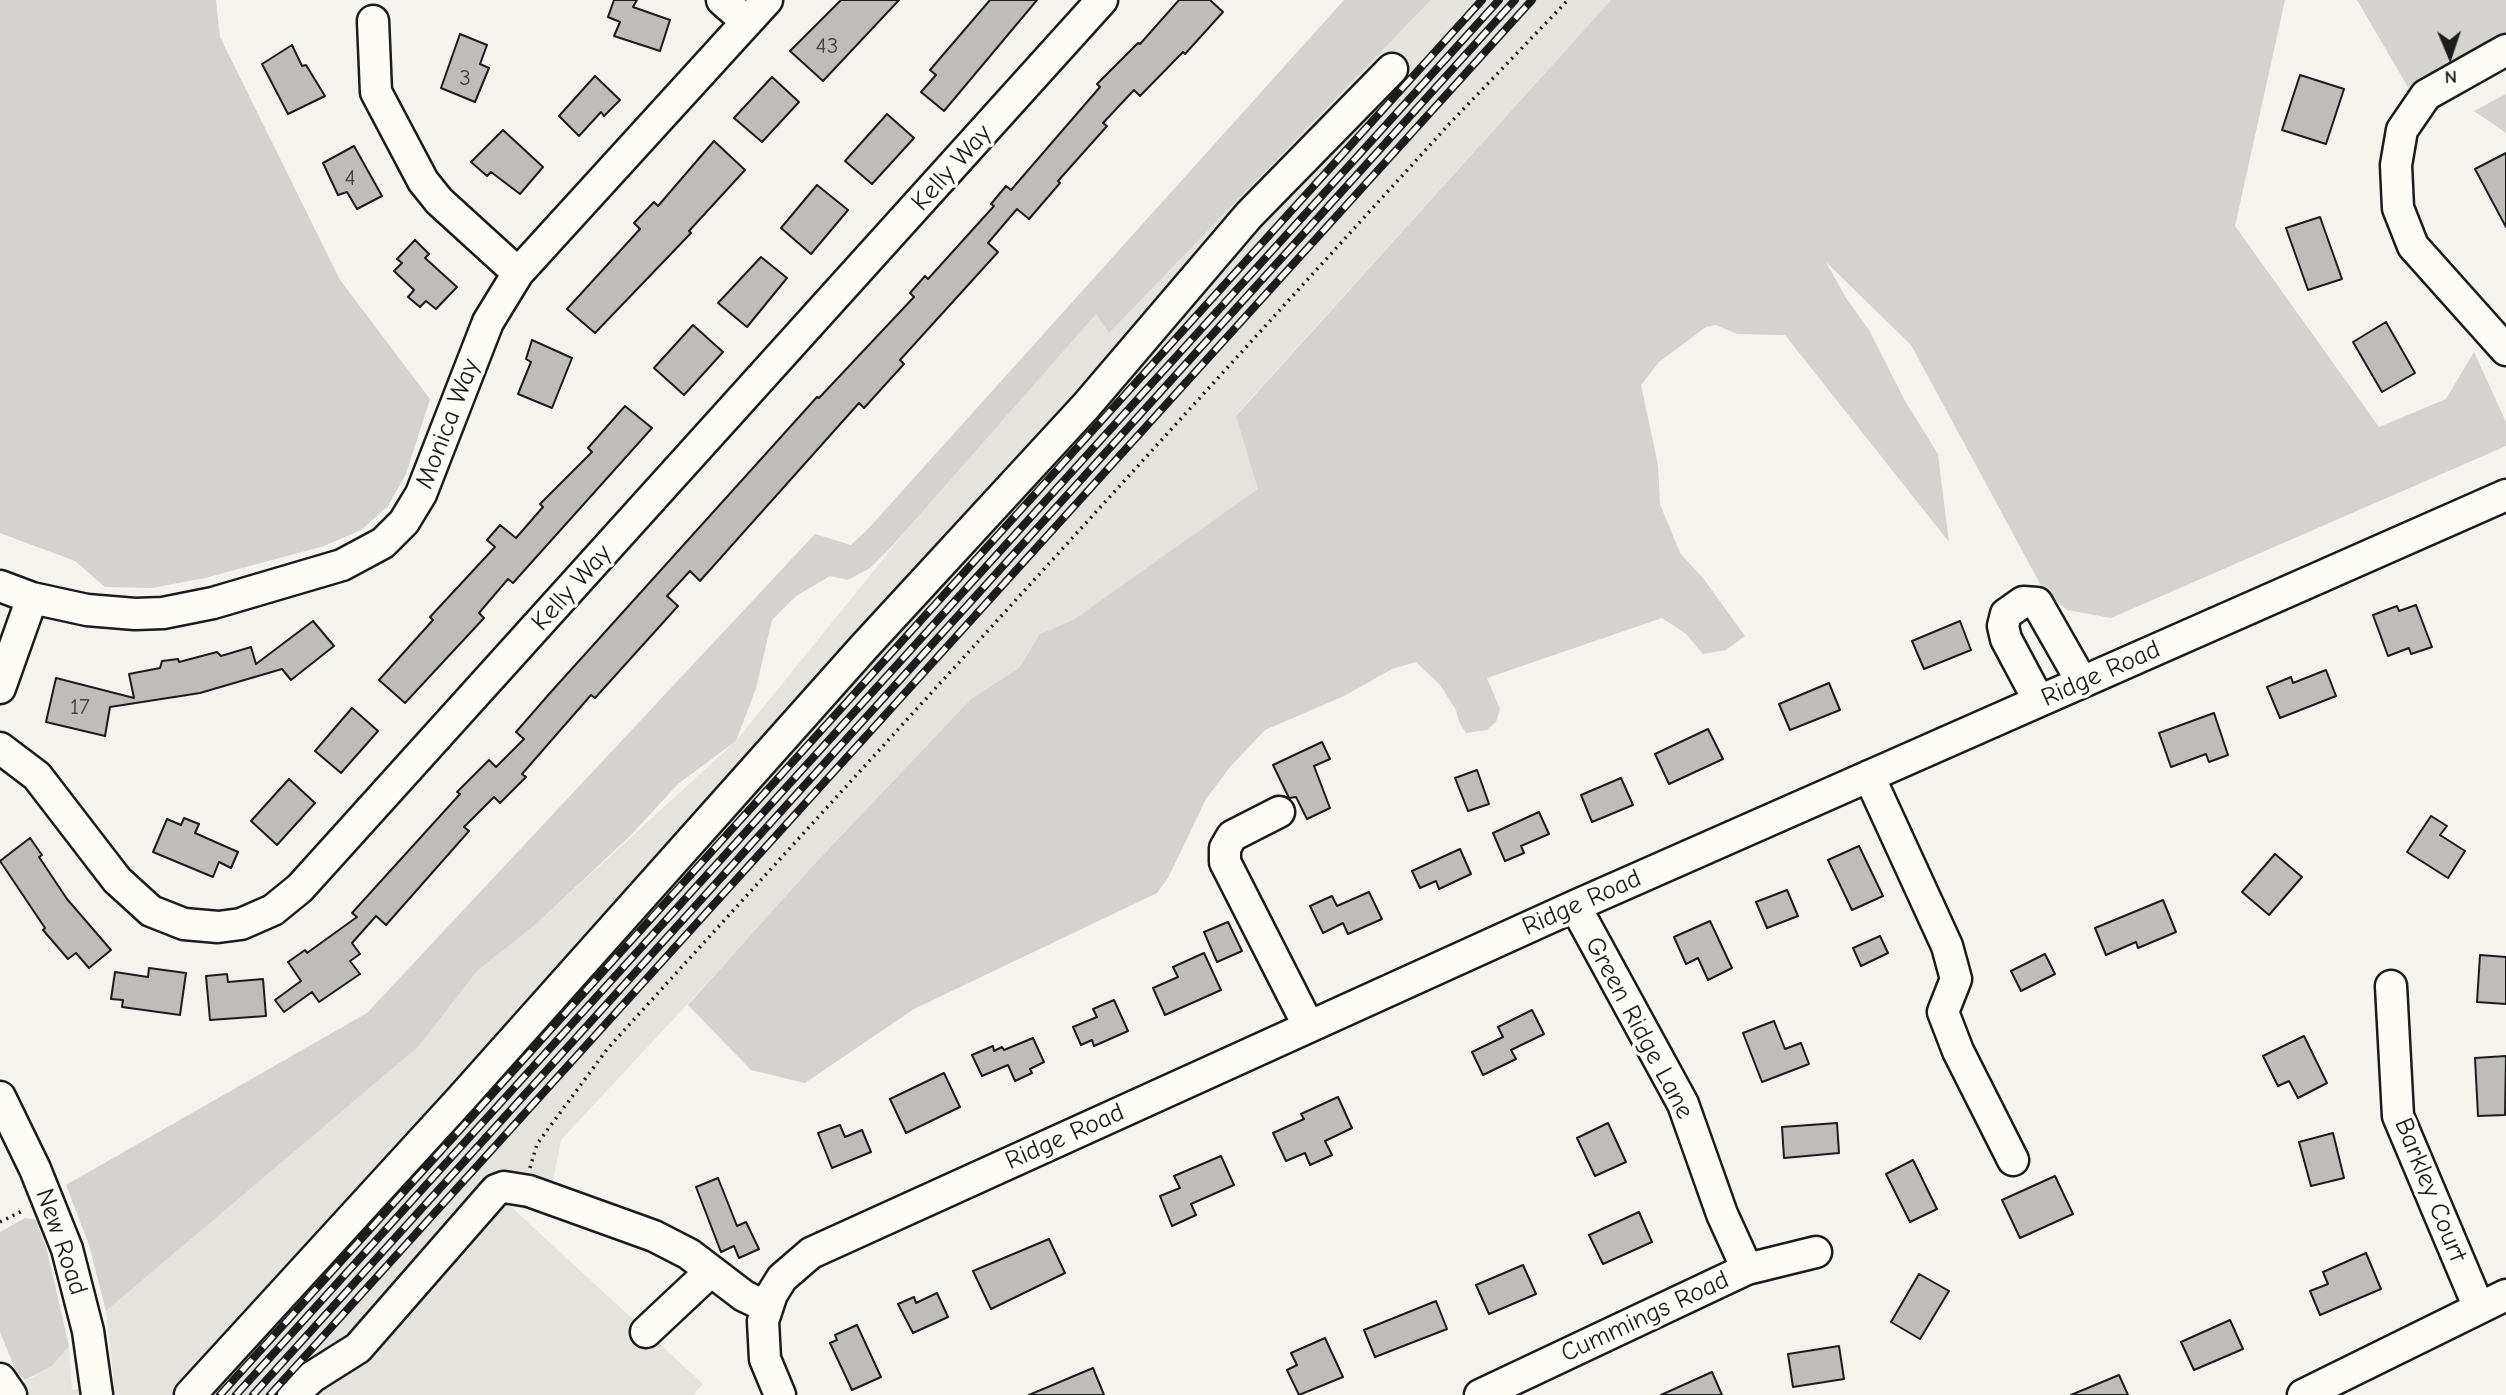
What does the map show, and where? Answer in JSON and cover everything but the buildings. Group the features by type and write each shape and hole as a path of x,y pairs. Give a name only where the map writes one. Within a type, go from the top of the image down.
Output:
{"street":[{"path":"722,0 747,22"},
{"name":"Monica Way","path":"0,586 32,598 110,612 135,614 181,610 342,565 371,551 397,530 421,495 488,322 518,273 767,0"},
{"name":"Kelly Way","path":"0,748 37,776 117,880 151,911 184,924 218,927 241,924 273,911 292,897 319,868 1102,0"},
{"path":"373,21 373,78 378,96 423,181 439,201 518,273"},
{"path":"2506,50 2426,95 2402,130 2396,164 2398,208 2413,246 2506,350"},
{"path":"190,1395 478,1079 864,647 1086,406 1249,215 1392,69"},
{"name":"Ridge Road","path":"780,1395 763,1350 762,1331 767,1307 782,1278 795,1264 820,1248 1575,906 2506,495"},
{"path":"0,688 32,598"},
{"path":"2039,701 2012,651 2003,626 2006,614 2023,602 2037,603 2082,682"},
{"path":"1869,776 1947,946 1956,979 1944,1012 1958,1051 2013,1160"},
{"path":"1279,812 1232,836 1225,848 1225,862 1309,1027"},
{"name":"Green Ridge Lane","path":"1575,906 1683,1104 1722,1214 1747,1269"},
{"name":"Barkley Court","path":"2391,986 2398,1116 2479,1308"},
{"name":"New Road","path":"0,1097 35,1169 67,1249 88,1331 96,1389"},
{"path":"293,1395 312,1377 358,1348 496,1190 505,1187 529,1191 654,1236 689,1254 744,1296 767,1307"},
{"name":"Cummings Road","path":"1480,1395 1747,1269 1815,1252"},
{"path":"646,1332 711,1271"},
{"path":"2303,1395 2506,1295"},
{"path":"0,1379 11,1395"}],"path":[{"path":"529,1191 530,1170 537,1144 608,1048 1451,122 1568,0"}],"shaded area":[{"path":"0,0 216,0 220,37 340,280 430,399 406,474 388,506 361,530 324,546 205,578 152,588 105,587 75,561 0,533"},
{"path":"1344,0 1431,0 1109,333 1096,314 870,568 848,580 830,576 796,596 772,620 756,688 736,741 678,784 630,836 535,925 478,970 418,1047 106,1311 89,1245 66,1185 367,1013 815,534 851,545 868,529"},
{"path":"1431,0 1611,0 1236,415 1259,489 1073,620 1040,634 1019,668 971,699 561,1140 546,1215 509,1205 703,1384 693,1395 2,1395 52,1366 69,1346 72,1390 114,1385 106,1311 418,1047 478,970 535,925 736,741 918,516 1096,313 1109,333"},
{"path":"1611,0 2285,0 2235,226 2379,427 2446,399 2474,352 2506,422 2506,446 2111,618 2067,610 2044,591 1911,345 1826,262 1846,298 1869,330 1905,401 1938,454 1949,542 1785,335 1737,334 1716,325 1706,327 1659,362 1641,385 1658,465 1660,504 1680,553 1703,578 1745,636 1726,650 1703,654 1686,634 1662,618 1487,678 1500,709 1496,722 1487,730 1466,733 1456,710 1440,685 1416,662 1392,669 1344,696 1265,730 1230,767 1206,799 1168,878 1157,893 914,1009 805,1083 751,1070 688,1005 812,867 971,699 1019,668 1040,634 1073,620 1258,489 1236,416"},
{"path":"2357,0 2506,0 2506,46 2412,94"},
{"path":"2506,94 2506,133 2474,111"},
{"path":"25,1218 36,1220 47,1250 69,1346 52,1366 25,1380 17,1374 0,1332 0,1232"}],"railway":[{"path":"220,1395 1482,0"},
{"path":"236,1395 1499,0"},
{"path":"253,1395 1515,0"},
{"path":"270,1395 1532,0"}]}
